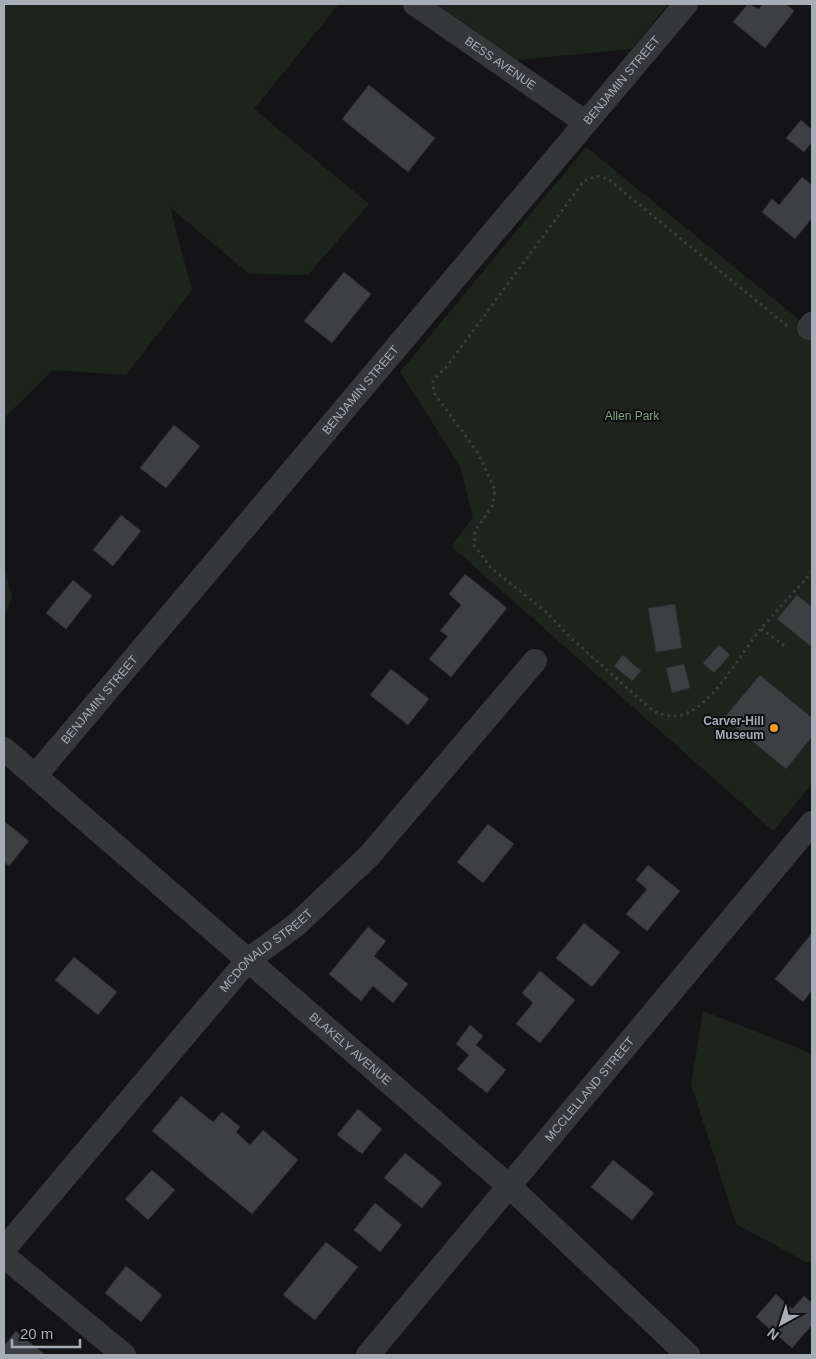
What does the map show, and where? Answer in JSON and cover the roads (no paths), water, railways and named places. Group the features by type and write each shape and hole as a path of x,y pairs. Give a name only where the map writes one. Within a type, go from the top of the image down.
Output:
{"street":[{"name":"BESS AVENUE","path":"415,4 585,122"},
{"name":"BENJAMIN STREET","path":"35,776 686,4"},
{"name":"MCDONALD STREET","path":"4,1249 248,960 296,925 369,856 535,661"},
{"name":"BLAKELY AVENUE","path":"4,749 510,1187 688,1355"},
{"name":"MCCLELLAND STREET","path":"368,1355 812,823"},
{"path":"4,1256 124,1355"}],"place":[{"name":"Carver-Hill Museum","path":"774,728"}],"park label":[{"name":"Allen Park","path":"632,416"}]}
